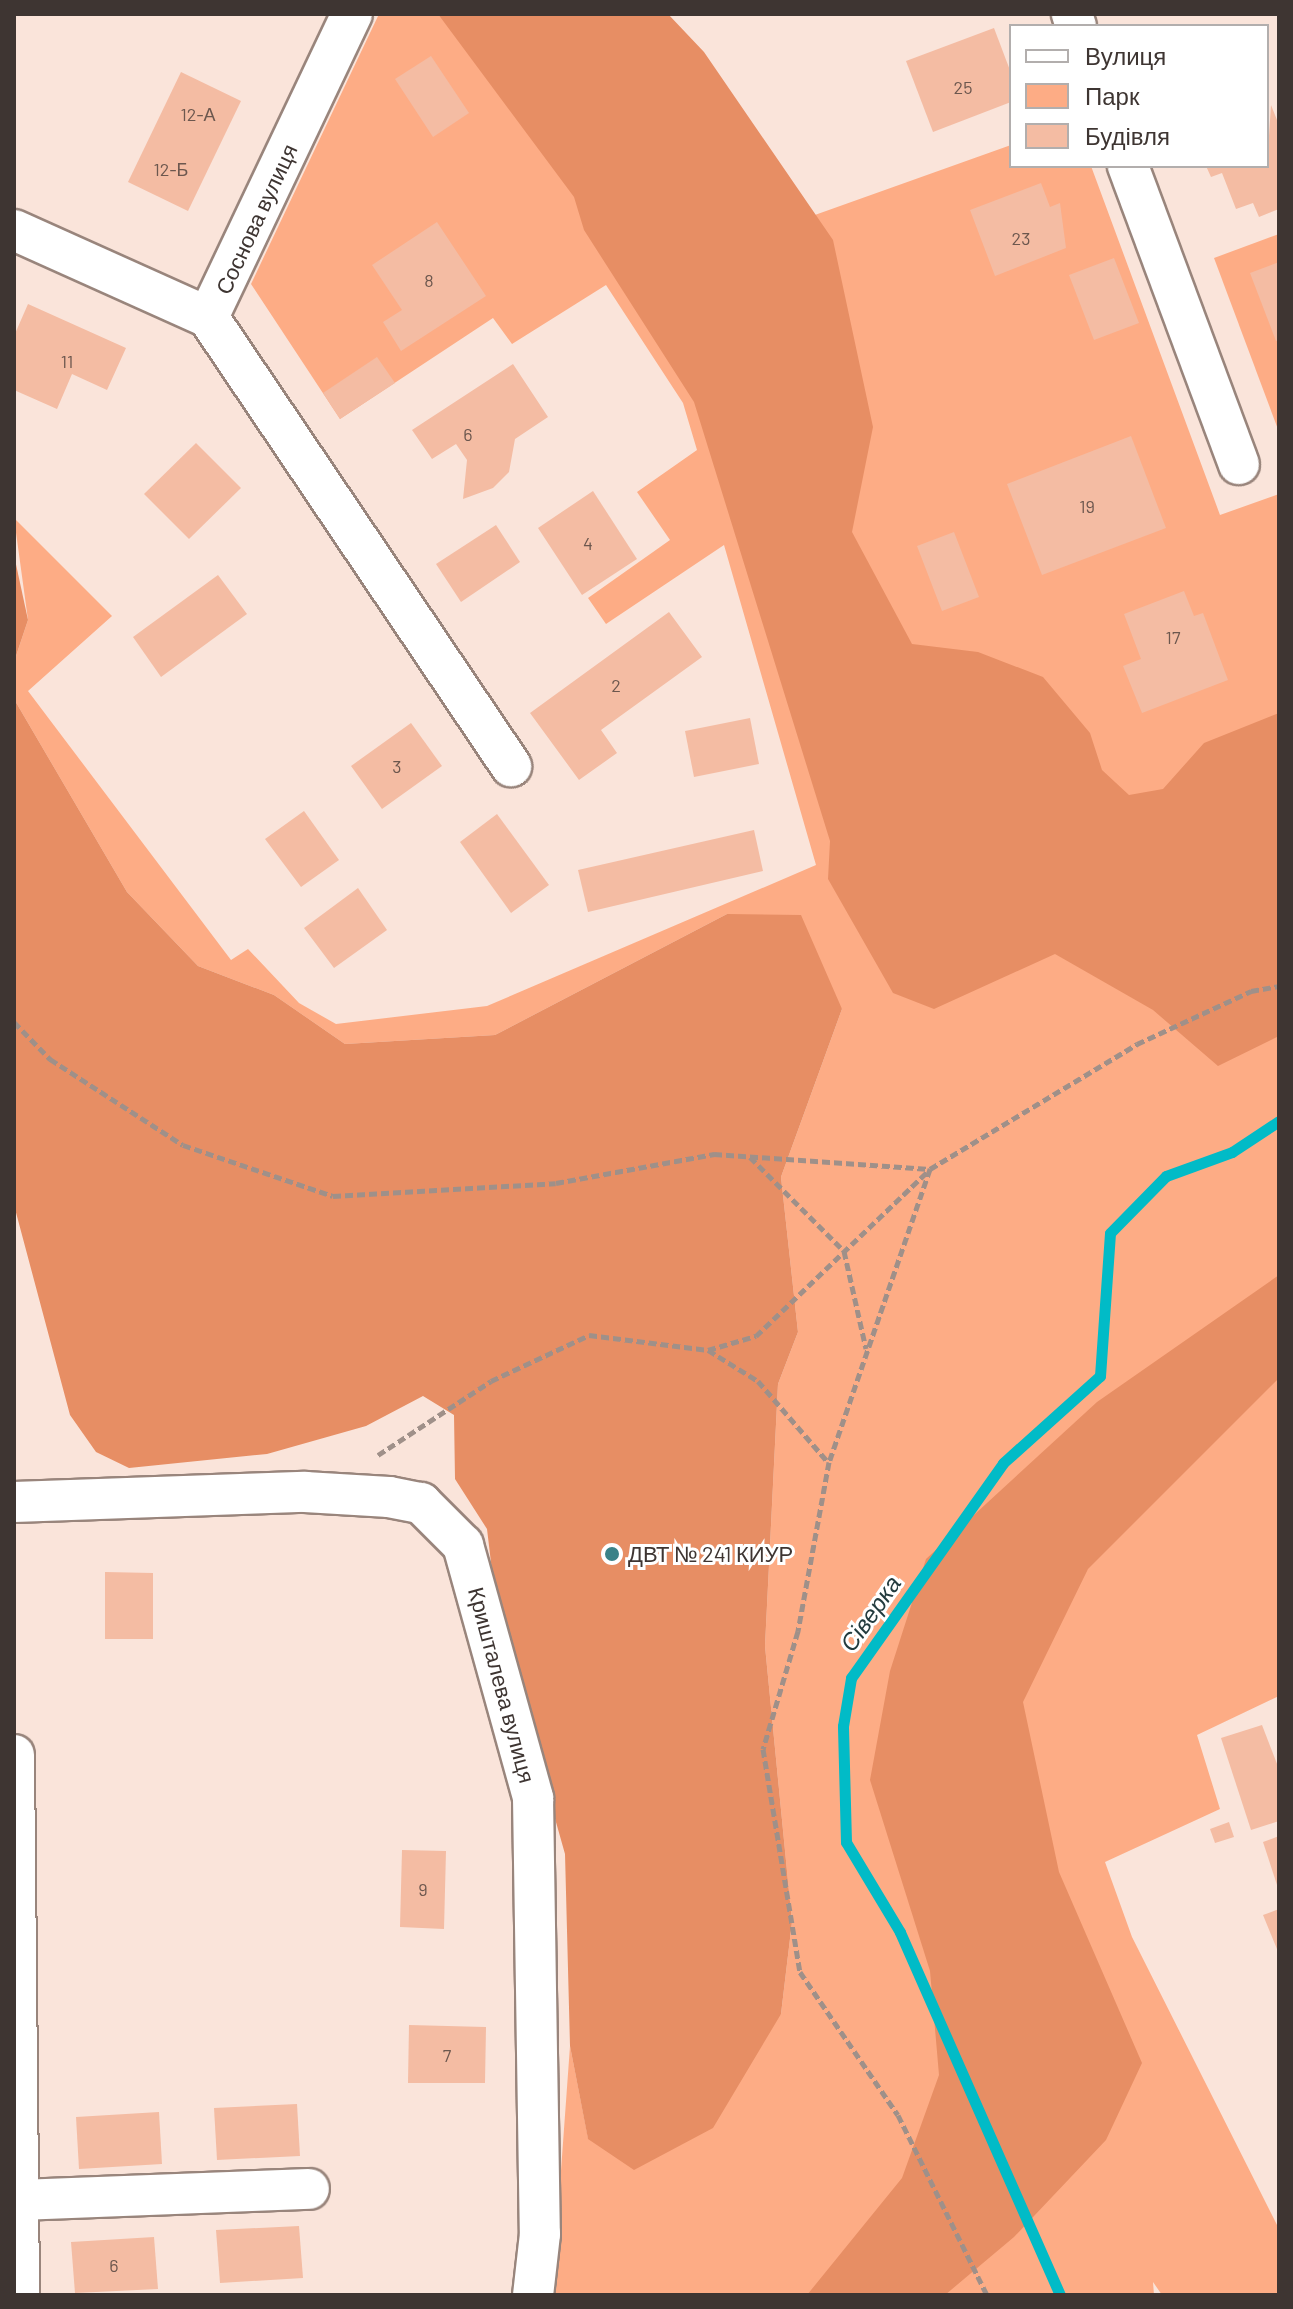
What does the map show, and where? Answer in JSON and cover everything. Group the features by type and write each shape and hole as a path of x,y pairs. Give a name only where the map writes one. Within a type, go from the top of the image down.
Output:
{"street":[{"name":"Соснова вулиця","path":"14,230 208,317 352,14"},
{"path":"1129,168 1239,464"},
{"path":"208,317 511,766"},
{"name":"Кришталева вулиця","path":"14,1502 305,1492 389,1497 421,1503 463,1545 533,1798 540,2234 533,2295"},
{"path":"14,1755 19,2295"},
{"path":"20,2200 309,2189"}],"path":[{"path":"370,1459 491,1381 589,1335 708,1350 756,1336 930,1169 1137,1044 1251,991 1279,986"},
{"path":"14,1022 50,1059 183,1145 333,1196 556,1183 714,1154 930,1169"},
{"path":"749,1156 844,1251 867,1352"},
{"path":"930,1169 829,1462 798,1631 763,1749 800,1972 898,2115 987,2295"},
{"path":"708,1350 758,1381 829,1462"}],"green space":[{"path":"379,14 652,14 784,226 1009,146 1009,168 1092,168 1220,515 1279,494 1279,1696 1197,1735 1220,1809 1105,1862 1132,1937 1279,2229 1279,2295 1162,2295 1153,2282 1154,2295 552,2295 570,2046 588,2138 781,2014 792,1922 765,1646 778,1384 798,1332 781,1177 842,1009 727,914 495,1035 345,1044 274,995 198,966 127,892 14,699 14,662 28,620 14,518 112,616 28,691 231,960 248,949 299,1003 336,1024 487,1006 816,865 724,545 606,624 588,598 670,540 637,492 697,450 683,403 606,285 512,344 493,318 340,419 251,284"},
{"path":"1279,234 1279,432 1214,258"}],"shaded area":[{"path":"438,14 668,14 704,52 833,240 873,427 852,532 912,644 978,652 1043,677 1090,733 1102,770 1129,795 1163,789 1204,743 1279,713 1279,1036 1218,1066 1153,1010 1055,954 934,1009 893,993 828,879 830,841 694,402 584,230 574,197"},
{"path":"14,555 28,620 14,662"},
{"path":"14,699 127,892 198,966 274,995 345,1044 495,1035 727,914 801,915 842,1009 781,1177 798,1332 778,1384 765,1646 792,1922 781,2014 713,2128 634,2170 588,2139 570,2046 565,1854 497,1613 487,1529 455,1479 454,1415 423,1396 366,1426 267,1454 129,1468 96,1452 70,1415 14,1205"},
{"path":"1279,1275 1279,1378 1088,1569 1023,1702 1059,1872 1142,2063 1106,2140 1014,2237 945,2295 807,2295 902,2178 939,2075 930,1971 870,1780 890,1671 926,1559 1097,1402"}],"building":[{"path":"994,28 1009,68 1009,103 933,132 906,61"},
{"path":"431,56 469,113 433,137 395,79"},
{"path":"181,72 241,101 188,211 128,182"},
{"path":"1271,105 1279,125 1279,209 1259,217 1253,203 1236,209 1222,173 1211,177 1207,168 1269,168"},
{"path":"1041,183 1050,207 1060,203 1066,248 995,276 970,210"},
{"path":"437,222 486,296 401,351 383,322 402,310 372,265"},
{"path":"1114,258 1139,323 1094,340 1069,275"},
{"path":"1279,262 1279,340 1276,341 1250,273"},
{"path":"28,304 126,348 107,390 72,374 57,409 14,390 14,336"},
{"path":"377,357 395,383 340,419 323,393"},
{"path":"513,364 548,417 515,439 509,472 493,488 463,499 467,460 456,444 432,459 412,430"},
{"path":"1131,436 1166,528 1042,575 1007,484"},
{"path":"196,443 241,488 189,539 144,494"},
{"path":"593,491 637,559 582,595 538,528"},
{"path":"496,525 520,562 461,602 436,564"},
{"path":"954,532 979,597 942,611 917,546"},
{"path":"218,575 247,614 161,677 133,637"},
{"path":"1184,591 1194,616 1203,613 1228,680 1142,713 1123,666 1141,659 1124,614"},
{"path":"669,612 702,657 601,730 617,753 579,780 530,713"},
{"path":"750,718 759,764 694,777 685,731"},
{"path":"411,723 442,766 382,809 351,766"},
{"path":"304,811 339,860 301,887 265,839"},
{"path":"497,814 549,885 511,913 460,842"},
{"path":"754,830 763,871 588,912 578,870"},
{"path":"358,888 387,930 334,968 304,928"},
{"path":"105,1572 153,1573 153,1639 105,1639"},
{"path":"1262,1725 1279,1769 1279,1821 1251,1830 1221,1738"},
{"path":"1229,1822 1234,1837 1215,1843 1210,1829"},
{"path":"1279,1836 1279,1888 1278,1888 1263,1842"},
{"path":"402,1850 446,1851 444,1929 400,1927"},
{"path":"1279,1909 1279,1954 1263,1915"},
{"path":"409,2025 486,2027 485,2083 408,2083"},
{"path":"297,2104 300,2156 217,2160 214,2108"},
{"path":"159,2112 162,2164 79,2169 76,2117"},
{"path":"299,2226 303,2278 220,2283 216,2230"},
{"path":"154,2237 158,2289 75,2293 71,2242"}],"waterway":[{"name":"Сіверка","path":"1060,2295 900,1932 846,1842 843,1726 851,1678 1003,1463 1100,1376 1110,1233 1166,1176 1232,1152 1279,1121"}],"place":[{"name":"ДВТ № 241 КИУР","path":"612,1554"}]}
